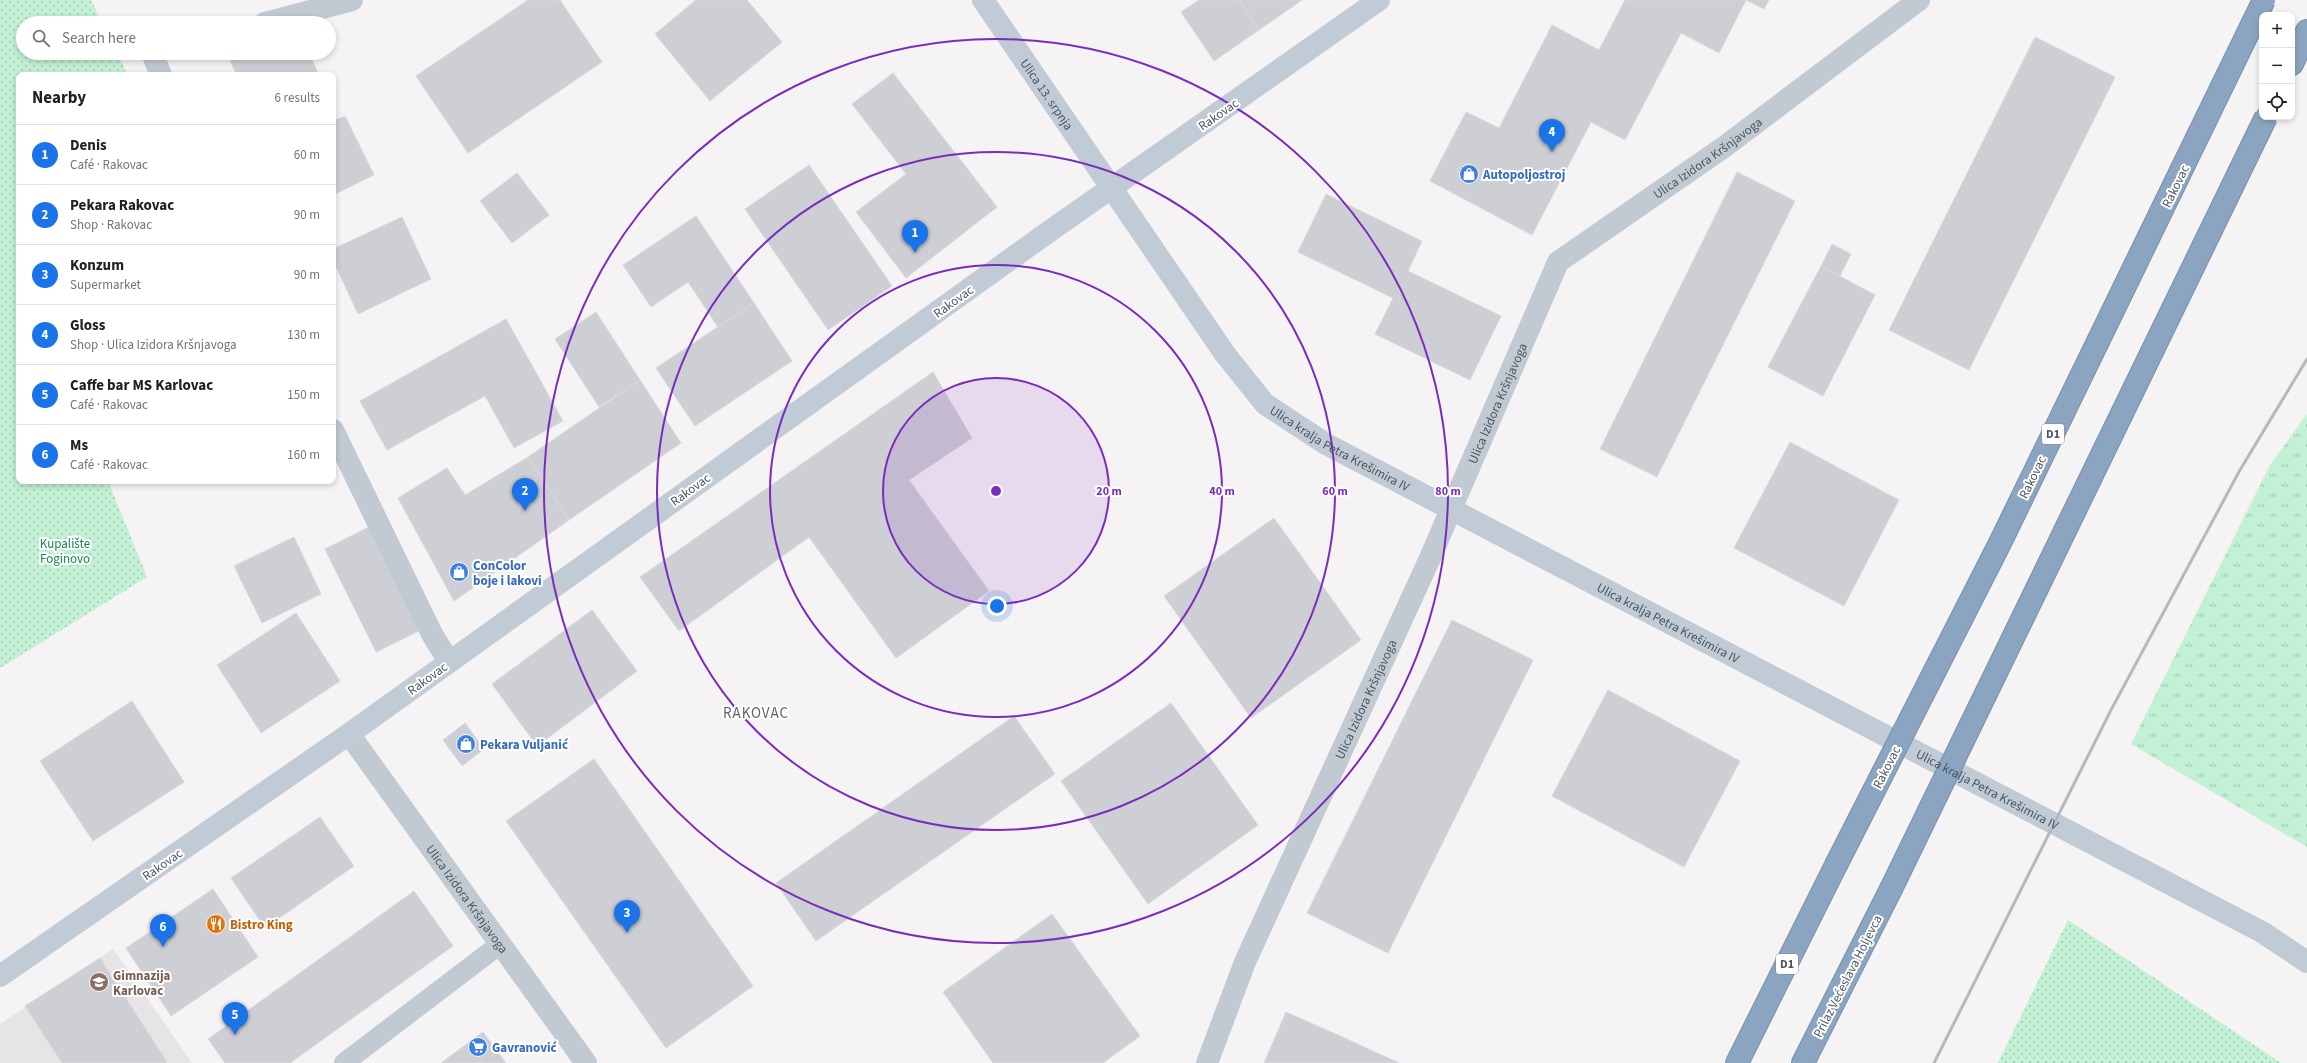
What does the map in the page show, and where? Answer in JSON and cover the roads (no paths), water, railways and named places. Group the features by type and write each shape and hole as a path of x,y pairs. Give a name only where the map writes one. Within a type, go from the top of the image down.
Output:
{"highway":[{"name":"Rakovac","path":"1737,1063 2000,544 2264,0"},
{"path":"2295,57 2307,31"},
{"name":"Prilaz Većeslava Holjevca","path":"1803,1063 1891,889 2265,120"}],"main road":[{"name":"Ulica 13. srpnja","path":"982,0 1112,190"},
{"name":"Rakovac","path":"0,976 349,734 1047,233 1112,190 1379,0"},
{"name":"Ulica kralja Petra Krešimira IV","path":"1112,190 1225,354 1265,404 1326,444 2256,928 2307,962"}],"street":[{"path":"291,16 352,0"},
{"name":"Ulica Izidora Kršnjavoga","path":"1207,1063 1245,962 1452,509 1558,262 1724,147 1919,0"},
{"path":"155,60 160,72"},
{"path":"336,436 432,634 449,662"},
{"name":"Ulica Izidora Kršnjavoga","path":"349,734 586,1063"}],"lane":[{"path":"344,1063 499,944"}],"railway":[{"path":"1934,1063 2111,710 2240,470 2307,359"}],"place":[{"name":"Gloss","path":"1552,152"},
{"name":"Autopoljostroj","path":"1469,174"},
{"name":"Denis","path":"915,253"},
{"name":"Pekara Rakovac","path":"525,511"},
{"name":"ConColor boje i lakovi","path":"459,572"},
{"name":"Pekara Vuljanić","path":"466,744"},
{"name":"Bistro King","path":"216,924"},
{"name":"Konzum","path":"627,933"},
{"name":"Ms","path":"163,947"},
{"name":"Gimnazija Karlovac","path":"99,982"},
{"name":"Caffe bar MS Karlovac","path":"235,1035"},
{"name":"Gavranović","path":"478,1047"}],"district":[{"name":"RAKOVAC","path":"756,713"}],"park label":[{"name":"Kupalište Foginovo","path":"65,550"}]}
